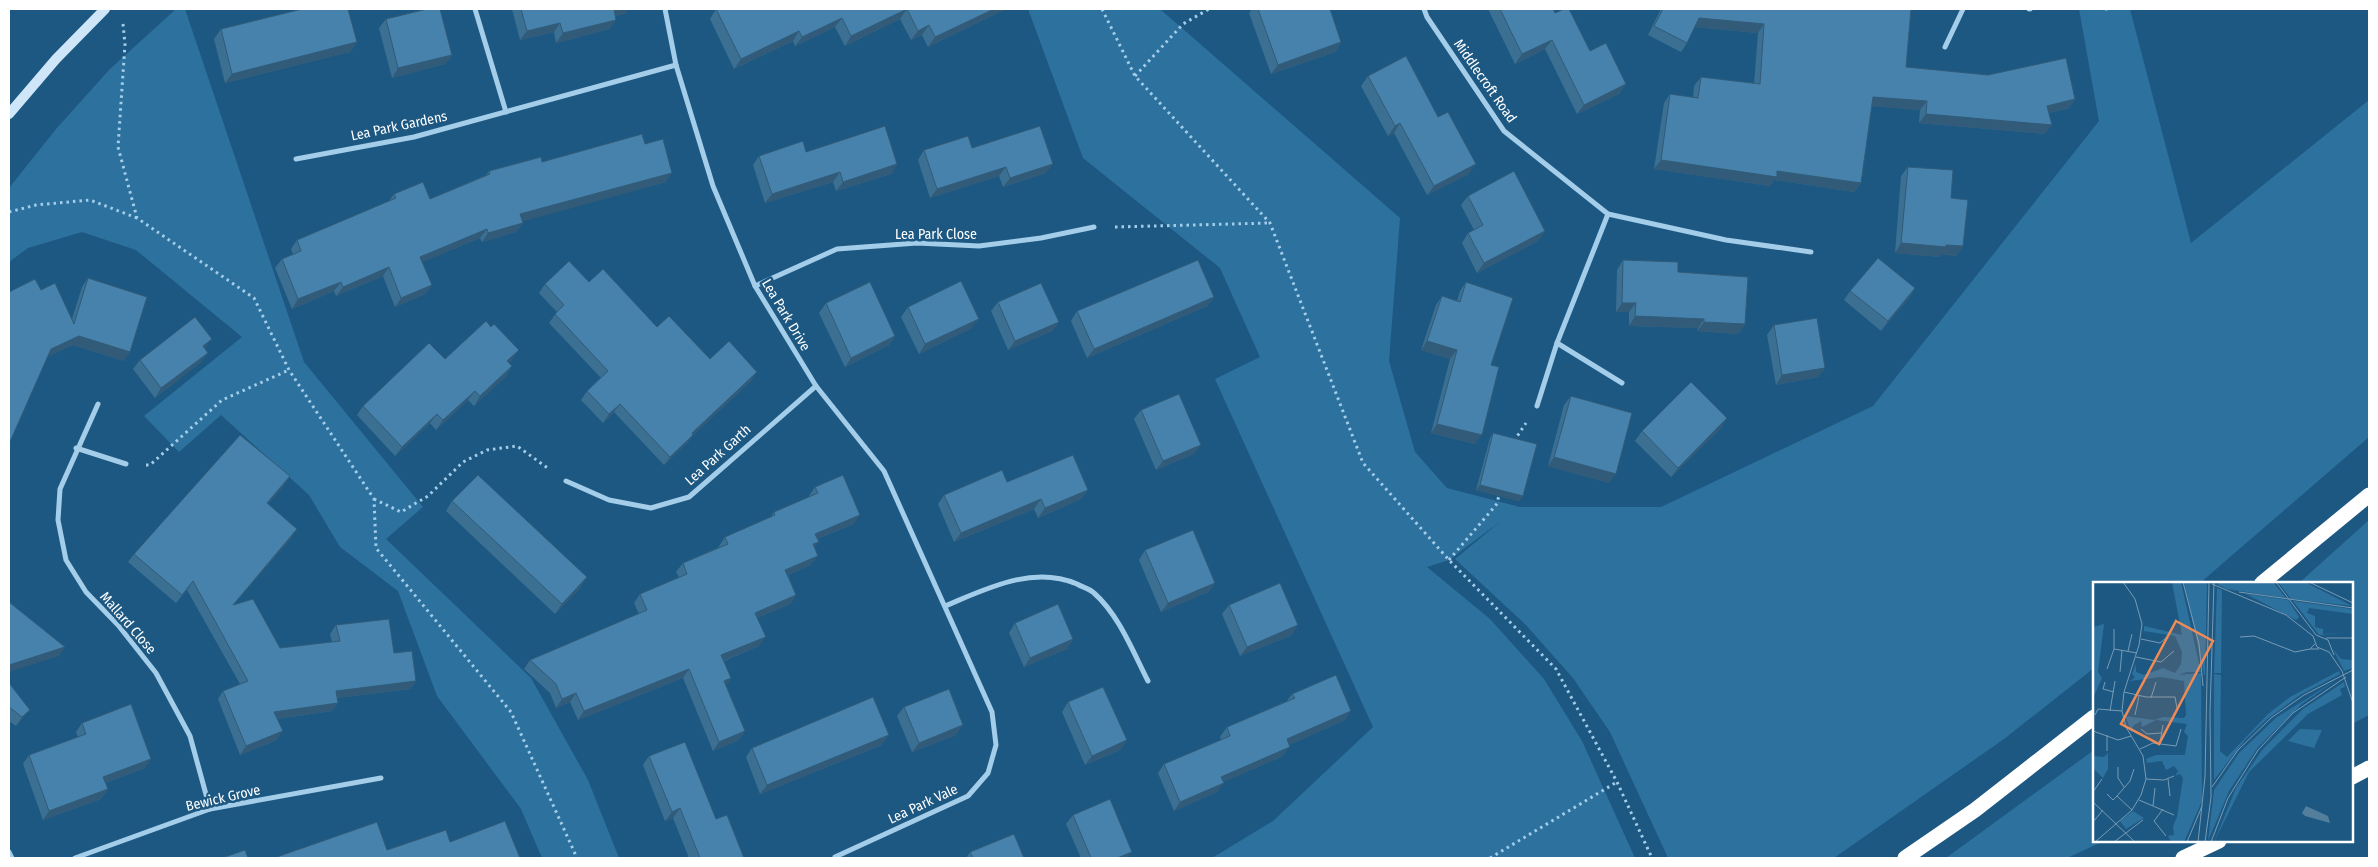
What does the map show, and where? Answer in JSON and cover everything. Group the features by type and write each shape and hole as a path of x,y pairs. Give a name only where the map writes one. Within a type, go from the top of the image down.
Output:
{"highway":[{"path":"2263,582 2369,495"},
{"path":"1905,858 1975,810 2093,718"},
{"path":"2353,776 2369,768"},
{"path":"2183,858 2217,842"}],"street":[{"path":"9,114 56,59 105,9"},
{"path":"475,9 506,112"},
{"name":"Lea Park Drive","path":"665,9 676,65 713,186 755,286 816,386 884,471 945,606"},
{"name":"Middlecroft Road","path":"1424,9 1427,17 1504,130 1608,214 1726,240 1811,252"},
{"path":"1945,46 1962,9"},
{"name":"Lea Park Gardens","path":"296,158 414,137 676,65"},
{"path":"1537,406 1557,343 1608,214"},
{"name":"Lea Park Close","path":"755,286 837,249 916,243 979,246 1041,238 1094,227"},
{"path":"1557,343 1622,383"},
{"name":"Lea Park Garth","path":"566,481 609,500 651,508 689,496 816,386"},
{"name":"Mallard Close","path":"98,404 76,448 60,488 58,520 66,560 86,592 118,625 156,673 190,736 210,809"},
{"path":"76,448 126,464"},
{"path":"945,606 1001,583 1036,576 1065,579 1093,592 1116,620 1148,681"},
{"name":"Lea Park Vale","path":"835,857 968,796 988,772 996,746 992,712 945,606"},
{"name":"Bewick Grove","path":"75,858 210,809 381,778"},
{"path":"9,852 12,858"}],"path":[{"path":"1102,9 1135,76 1270,223 1363,463 1449,560 1556,669 1617,782 1652,858"},
{"path":"1135,76 1183,24 1208,9"},
{"path":"123,18 124,44 118,147 137,218"},
{"path":"9,212 36,205 90,200 137,218 254,298 289,370 374,499 401,512 428,496 463,462 486,450 517,446 566,481"},
{"path":"1094,227 1270,223"},
{"path":"126,464 150,465 222,400 289,370"},
{"path":"1512,450 1514,441 1537,406"},
{"path":"1449,560 1496,505 1502,486"},
{"path":"374,499 376,548 511,712 577,858"},
{"path":"1490,858 1617,782"}],"shaded area":[{"path":"176,9 185,9 304,362 423,507 386,539 531,678 588,780 619,858 542,858 521,809 437,696 398,591 340,547 309,495 221,415 179,452 144,416 242,337 136,250 82,232 28,248 9,262 9,188 56,129 110,69"},
{"path":"1028,9 1160,9 1400,218 1389,361 1415,452 1447,488 1520,507 1661,507 1873,406 2099,121 2079,9 2130,9 2191,243 2369,100 2369,437 2201,582 2093,582 2093,669 2004,739 1834,858 1668,858 1610,732 1573,678 1526,625 1455,559 1501,521 1449,560 1427,567 1490,619 1544,679 1582,741 1635,858 1212,858 1273,821 1373,727 1215,379 1260,357 1220,268 1083,158"},
{"path":"2369,520 2369,715 2353,723 2353,582 2300,582"},
{"path":"2093,751 2093,842 2102,842 2067,858 1946,858"}],"building":[{"path":"302,9 348,9 357,42 232,74 221,29"},
{"path":"427,9 440,9 452,55 398,68 386,19"},
{"path":"521,9 614,9 616,20 563,33 560,23 527,31"},
{"path":"716,9 907,9 851,36 842,18 802,37 799,31 741,59"},
{"path":"907,9 994,9 935,37 929,25 918,31"},
{"path":"1258,9 1330,9 1341,42 1278,65"},
{"path":"1500,9 1553,9 1555,13 1569,9 1590,51 1606,43 1626,84 1584,105 1552,40 1522,54"},
{"path":"1663,9 1911,9 1906,67 1988,75 2066,58 2075,99 2047,106 2052,125 1926,114 1927,101 1873,97 1861,183 1777,171 1777,177 1661,160 1670,94 1698,98 1701,77 1760,84 1764,24 1699,18 1687,43 1654,26"},
{"path":"1406,56 1438,117 1448,112 1476,164 1434,186 1400,123 1395,126 1368,76"},
{"path":"885,126 897,164 843,182 840,172 772,194 759,156 803,141 806,152"},
{"path":"1040,126 1053,164 1010,178 1006,167 937,189 924,150 968,136 972,148"},
{"path":"642,134 645,144 663,139 672,173 520,214 523,223 488,233 487,229 420,257 432,285 401,298 389,267 343,287 341,282 298,299 282,259 301,251 297,240 396,198 394,194 423,182 430,199 490,174 489,171 541,157 542,162"},
{"path":"1908,167 1953,170 1951,198 1968,200 1963,246 1946,245 1946,247 1901,243"},
{"path":"1514,171 1545,231 1484,263 1468,233 1483,225 1468,196"},
{"path":"1878,258 1915,288 1888,321 1850,291"},
{"path":"1198,260 1214,297 1094,349 1077,311"},
{"path":"1623,260 1678,262 1678,272 1748,277 1745,324 1704,322 1704,319 1635,316 1636,303 1622,303"},
{"path":"569,261 589,282 603,269 657,327 669,316 710,359 729,341 757,372 692,433 693,435 670,457 620,404 609,414 587,391 608,371 555,314 564,305 545,284"},
{"path":"88,278 147,297 130,352 79,336 51,349 9,444 9,292 35,279 41,290 55,283 74,324"},
{"path":"961,281 979,319 925,344 908,307"},
{"path":"870,282 895,336 851,358 826,303"},
{"path":"1466,282 1513,298 1491,365 1499,367 1482,435 1437,424 1457,350 1427,341 1442,296 1460,302"},
{"path":"1041,283 1059,322 1015,341 998,302"},
{"path":"195,317 212,339 203,346 208,353 161,388 140,360"},
{"path":"1817,318 1825,368 1782,375 1774,325"},
{"path":"486,321 491,327 494,324 519,350 507,361 512,366 480,396 475,391 443,420 437,414 402,447 363,406 429,343 445,359"},
{"path":"1691,382 1727,418 1678,468 1642,431"},
{"path":"1179,394 1201,445 1163,461 1141,410"},
{"path":"1571,396 1632,413 1616,474 1554,457"},
{"path":"1493,433 1537,444 1523,496 1480,485"},
{"path":"240,435 290,476 267,503 297,529 233,605 253,599 280,648 340,641 336,625 389,619 394,653 412,651 416,681 336,691 338,703 274,712 283,731 246,746 223,691 248,681 193,581 182,595 134,554"},
{"path":"1073,455 1088,490 1045,508 1041,499 961,533 944,495 1002,470 1007,482"},
{"path":"478,475 587,577 562,604 452,501"},
{"path":"843,475 860,515 815,534 819,542 813,544 818,556 785,570 796,595 755,613 766,637 721,655 731,678 724,681 745,731 719,742 689,669 584,711 576,693 562,699 556,684 530,660 647,610 640,594 687,574 683,563 728,544 725,537 775,515 774,512 818,493 815,487"},
{"path":"1193,530 1215,583 1168,603 1145,550"},
{"path":"1280,583 1298,625 1247,647 1229,605"},
{"path":"9,602 65,647 9,665"},
{"path":"1058,604 1073,639 1030,658 1015,623"},
{"path":"1336,675 1351,711 1287,739 1290,747 1221,777 1224,783 1180,802 1164,764 1230,736 1227,727 1295,698 1292,694"},
{"path":"9,683 30,710 22,717 9,707"},
{"path":"1103,687 1127,740 1092,756 1068,702"},
{"path":"949,689 963,725 919,743 904,707"},
{"path":"873,697 889,735 767,785 752,748"},
{"path":"131,704 151,759 103,777 108,789 49,811 29,755 86,734 82,723"},
{"path":"685,742 716,819 727,815 744,858 700,858 680,808 672,812 649,756"},
{"path":"1110,799 1132,852 1117,858 1091,858 1073,815"},
{"path":"505,821 520,858 274,858 377,822 387,850 446,830 450,842"},
{"path":"1014,834 1024,858 973,858 970,852"},
{"path":"245,850 248,858 222,858"}]}
